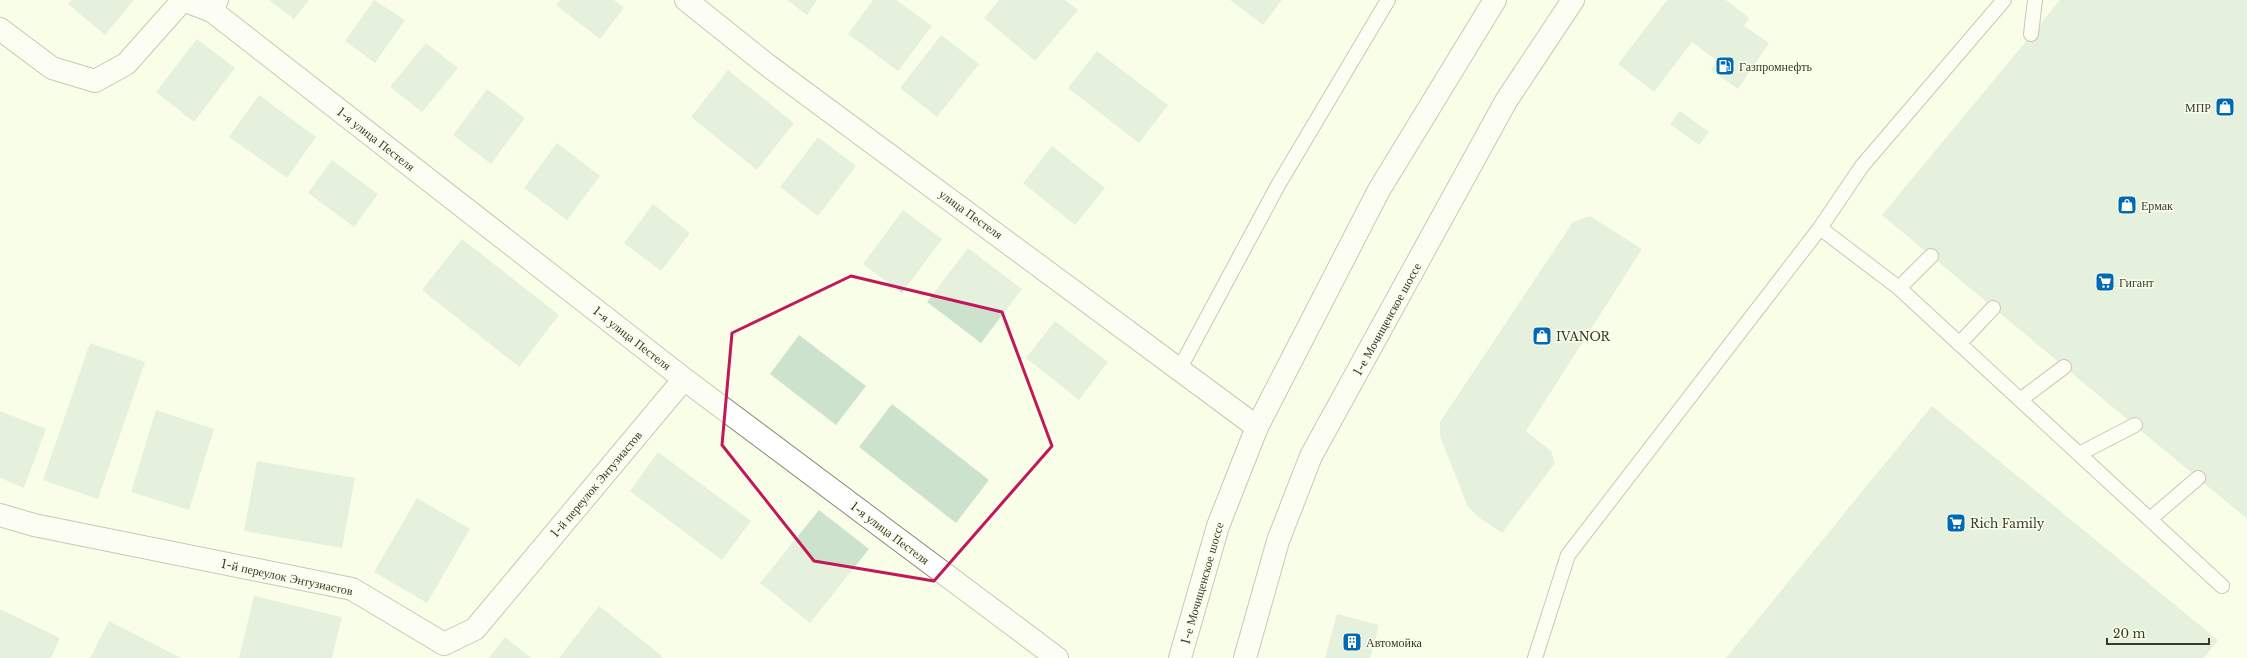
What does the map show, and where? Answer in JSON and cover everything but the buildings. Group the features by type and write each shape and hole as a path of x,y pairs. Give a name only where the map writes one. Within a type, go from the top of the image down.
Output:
{"street":[{"name":"1-я улица Пестеля","path":"0,29 52,68 95,81 126,64 183,0 214,5 684,379 1057,658"},
{"name":"улица Пестеля","path":"686,0 766,64 1180,368 1257,427"},
{"name":"1-е Мочищенское шоссе","path":"1180,658 1218,526 1257,427 1379,190 1495,0"},
{"name":"1-е Мочищенское шоссе","path":"1245,658 1278,541 1312,456 1506,101 1573,0"},
{"name":"1-й переулок Энтузиастов","path":"0,515 34,525 352,589 444,644 475,629 684,379"}],"lane":[{"path":"1180,368 1277,187 1388,0"},
{"path":"1535,658 1568,555 1820,228 1862,166 2004,0"},
{"path":"2031,34 2035,0"},
{"path":"1820,228 1899,288 2222,586"},
{"path":"1899,288 1931,256"},
{"path":"1959,344 1993,308"},
{"path":"2020,400 2064,367"},
{"path":"2079,454 2135,425"},
{"path":"2150,519 2198,478"}],"highlighted area":[{"path":"851,276 1002,312 1052,446 934,581 814,561 722,445 732,333"}],"place":[{"name":"Газпромнефть","path":"1725,66"},
{"name":"МПР","path":"2225,107"},
{"name":"Ермак","path":"2127,205"},
{"name":"Гигант","path":"2105,282"},
{"name":"IVANOR","path":"1542,336"},
{"name":"Rich Family","path":"1956,523"},
{"name":"Автомойка","path":"1352,642"}]}
